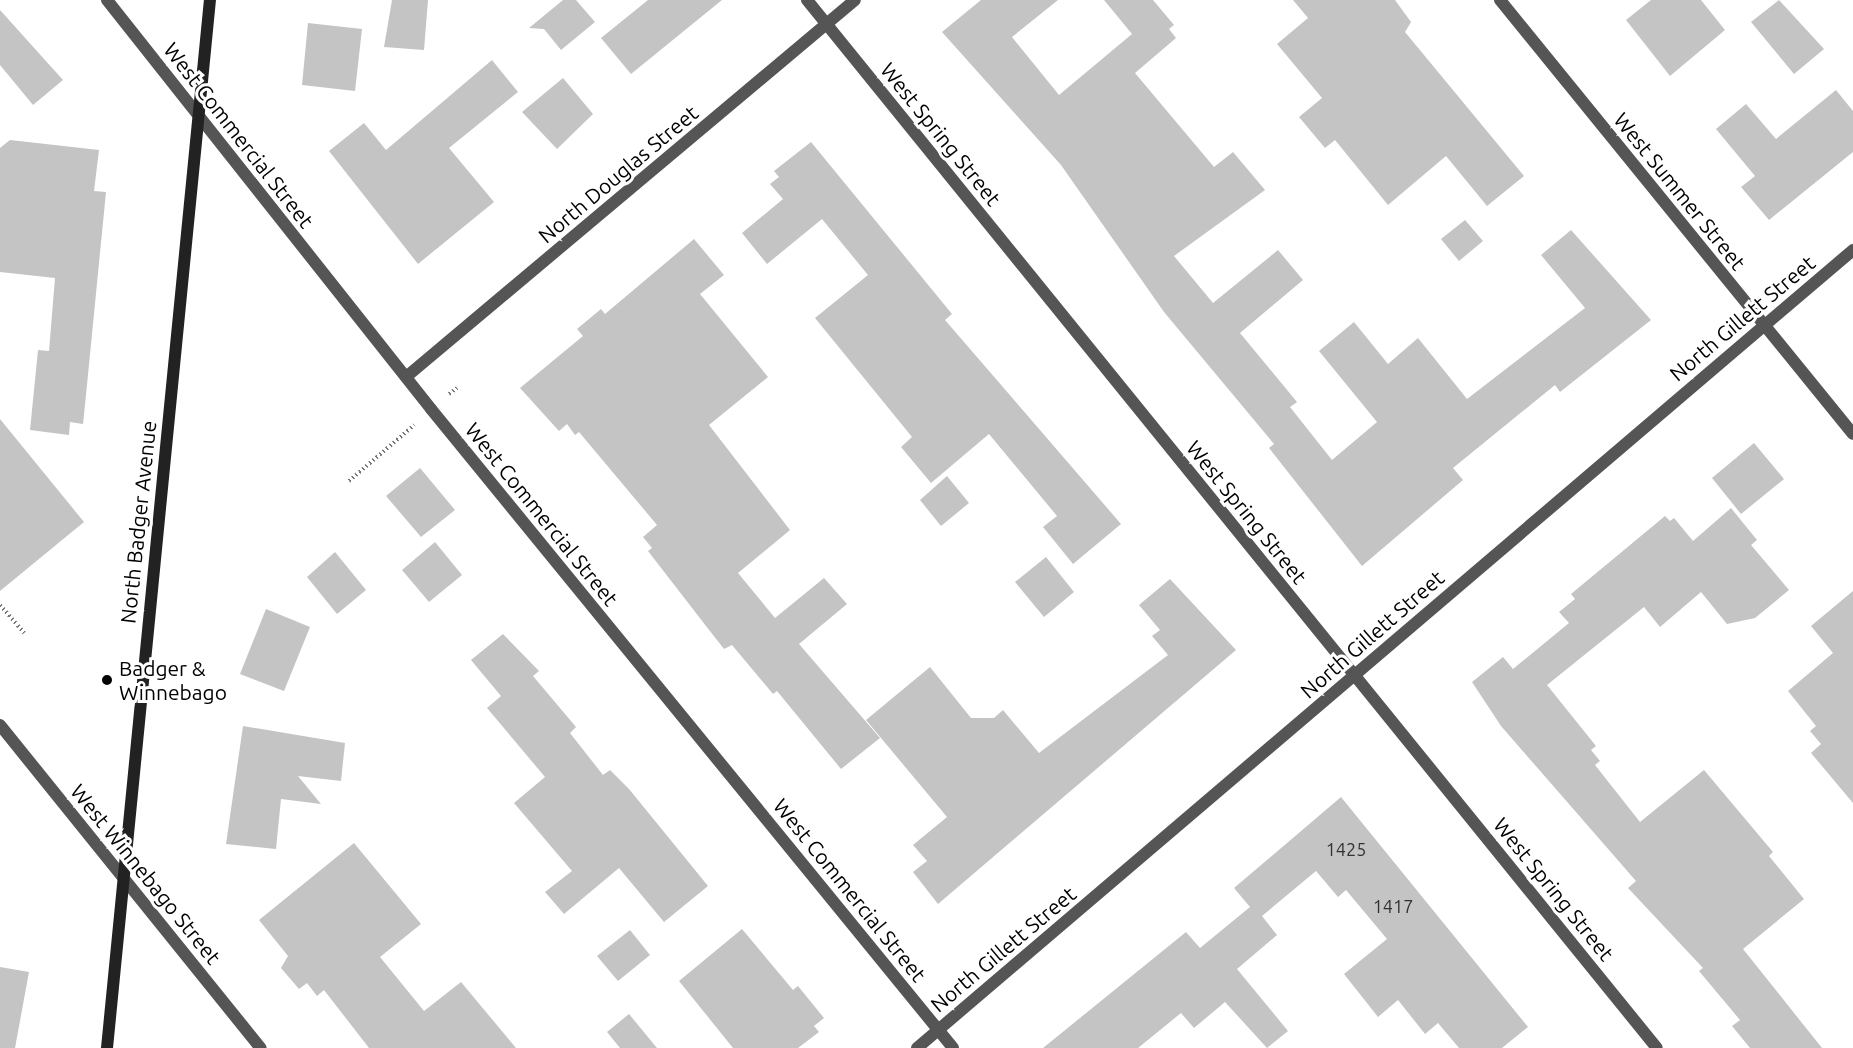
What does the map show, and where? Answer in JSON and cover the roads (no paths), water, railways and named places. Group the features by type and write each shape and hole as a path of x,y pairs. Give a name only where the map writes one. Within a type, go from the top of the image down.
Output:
{"main road":[{"name":"North Badger Avenue","path":"107,1048 126,879 196,113 210,0"}],"street":[{"name":"West Commercial Street","path":"106,0 406,377 953,1048"},
{"name":"West Spring Street","path":"807,0 1657,1048"},
{"name":"North Douglas Street","path":"406,377 855,0"},
{"name":"West Summer Street","path":"1500,0 1853,434"},
{"name":"North Gillett Street","path":"917,1048 1853,250"},
{"name":"West Winnebago Street","path":"0,725 261,1048"}],"place":[{"name":"Badger & Winnebago","path":"107,680"}]}
